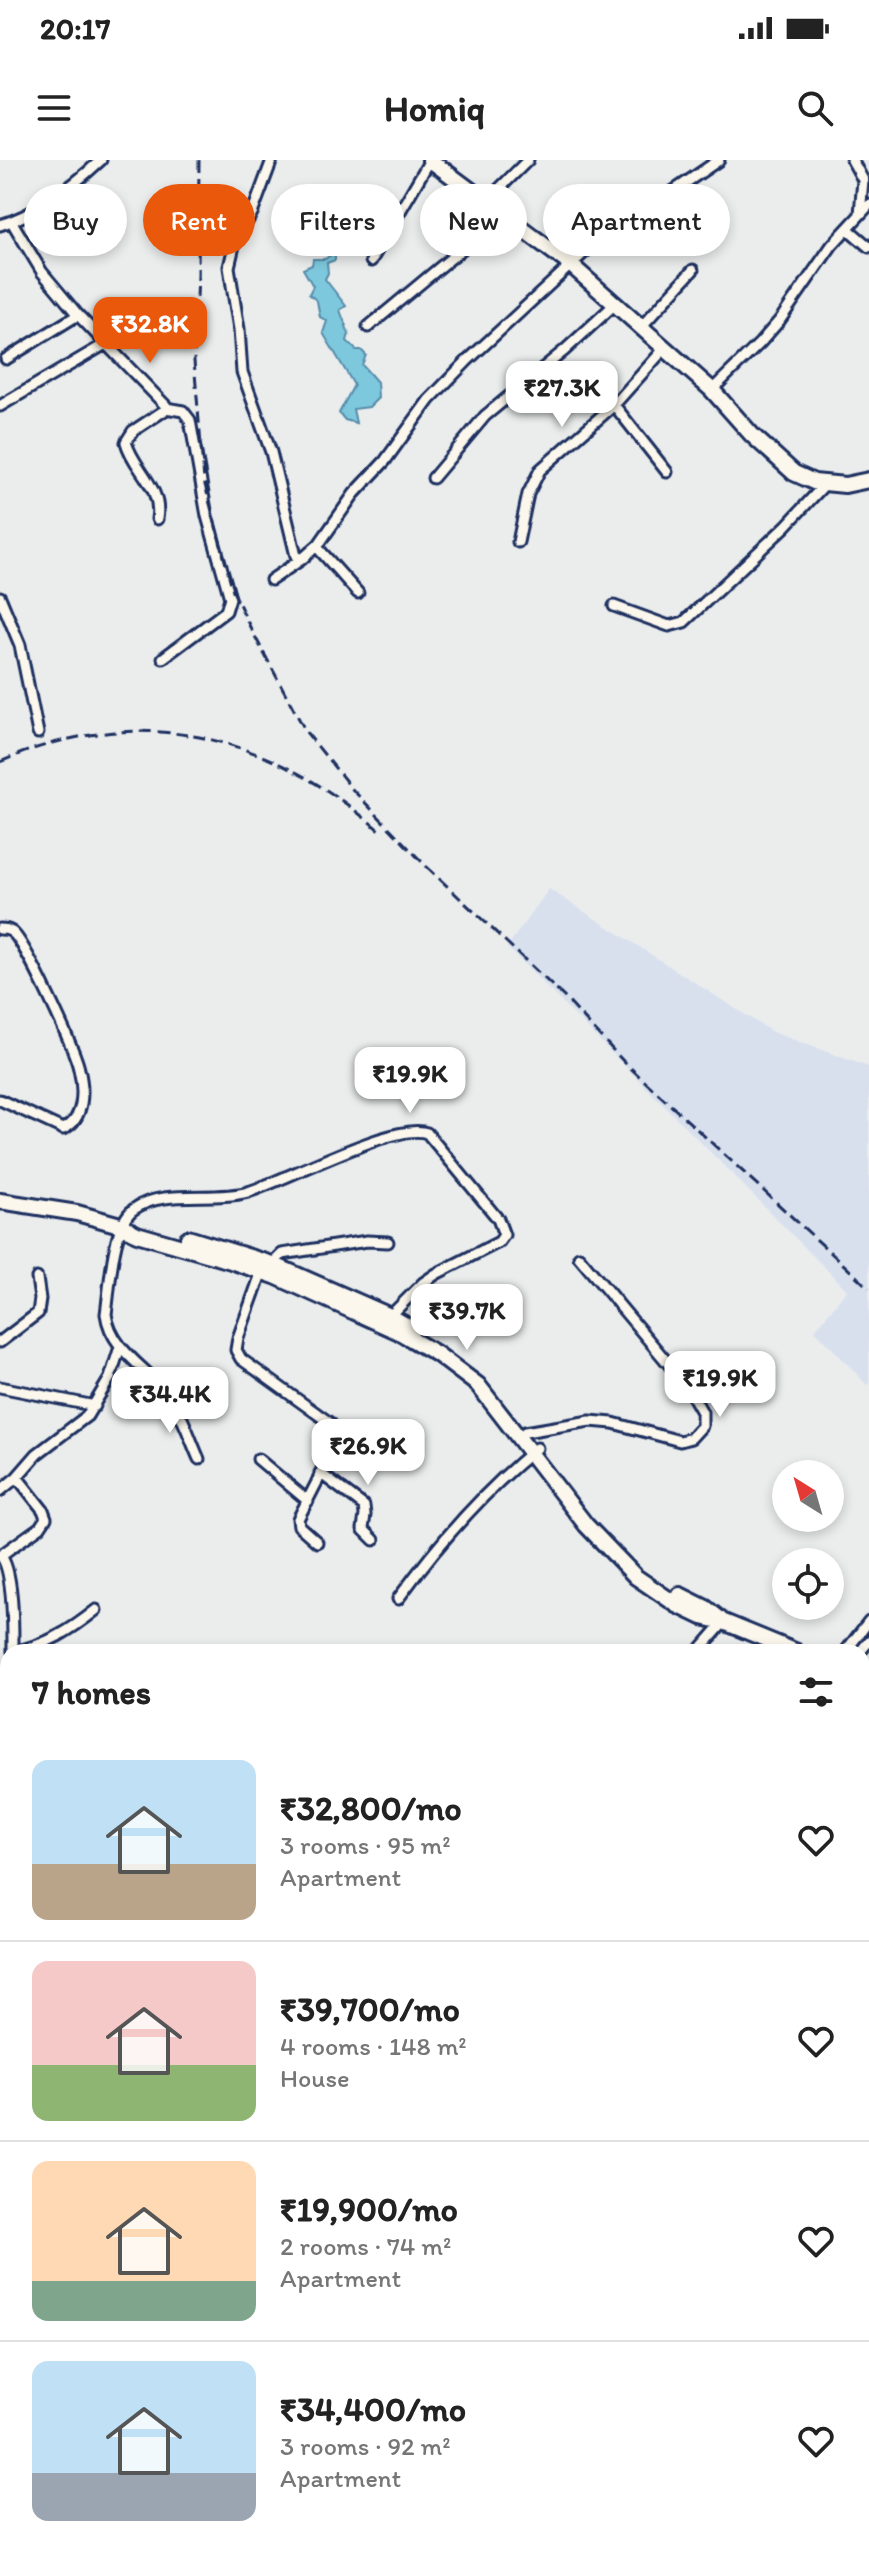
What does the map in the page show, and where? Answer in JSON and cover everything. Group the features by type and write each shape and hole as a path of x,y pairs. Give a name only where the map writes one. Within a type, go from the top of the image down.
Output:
{"street":[{"path":"0,225 12,222 72,187 101,160"},
{"path":"272,160 253,211 234,246 229,267 242,372 271,452 296,556 302,559"},
{"path":"504,184 528,160"},
{"path":"271,580 317,547 354,494 385,461 429,400 467,361 597,243 719,160"},
{"path":"852,160 863,180 860,215"},
{"path":"371,261 434,161 462,184"},
{"path":"712,390 770,331 832,245 869,205"},
{"path":"12,222 42,272 78,315 166,408 183,411 190,420 207,516 230,598 226,611 163,658"},
{"path":"848,229 869,247"},
{"path":"527,233 571,265 712,390 752,435 794,473 814,482 845,485 869,480"},
{"path":"368,327 454,256"},
{"path":"641,327 693,270"},
{"path":"433,478 485,416 614,305"},
{"path":"6,359 78,315"},
{"path":"0,406 107,343"},
{"path":"518,542 528,494 540,470 614,405 665,348"},
{"path":"614,405 667,472"},
{"path":"157,519 159,508 155,493 126,442 133,431 166,408"},
{"path":"614,606 669,626 684,622 786,526 826,483"},
{"path":"317,547 358,593"},
{"path":"0,597 20,645 38,733"},
{"path":"0,929 11,931 19,940 40,978 79,1070 81,1099 80,1112 74,1124 63,1129 0,1100"},
{"path":"199,1459 171,1398 111,1334 106,1314 120,1225 134,1209 148,1201 165,1198 203,1198 247,1192 357,1147 420,1130 436,1141 498,1219 504,1235 499,1242 423,1283 390,1316"},
{"path":"0,1201 77,1213 120,1225 137,1234 272,1269 390,1316 478,1385 533,1450 593,1534 636,1577 677,1605 702,1617 724,1622 778,1644"},
{"path":"317,1542 299,1526 298,1519 336,1438 334,1427 241,1359 236,1350 238,1338 282,1254 367,1241 388,1242"},
{"path":"525,1432 590,1421 613,1423 680,1441 691,1438 702,1426 702,1412 687,1386 579,1257"},
{"path":"272,1269 402,1328 474,1369 525,1432 533,1450"},
{"path":"0,1342 38,1313 37,1278"},
{"path":"0,1491 37,1454 80,1423 95,1406 110,1378 120,1347"},
{"path":"0,1387 95,1406"},
{"path":"398,1599 440,1543 533,1450"},
{"path":"258,1459 308,1501"},
{"path":"320,1473 364,1506 363,1529 374,1540"},
{"path":"13,1644 11,1599 5,1563 0,1555 40,1527 46,1518 17,1477"},
{"path":"45,1644 96,1610"},
{"path":"851,1644 869,1621"},
{"path":"705,1644 724,1622"}],"shaded area":[{"path":"549,889 772,1032 869,1067 869,1387 815,1330 847,1290 507,947"}],"water":[{"path":"335,256 335,260 327,263 325,279 346,306 340,310 349,334 347,341 366,355 362,365 377,382 378,398 369,407 353,409 356,423 345,420 339,413 354,385 323,333 327,321 320,317 317,301 309,294 313,286 303,269 312,265 313,259"}],"railway":[{"path":"199,160 194,361 204,481 233,591 306,732 353,790 426,866 564,997 624,1062 869,1288"},
{"path":"0,762 51,743 102,733 152,732 201,737 248,751 294,771 338,798 381,832"}]}
